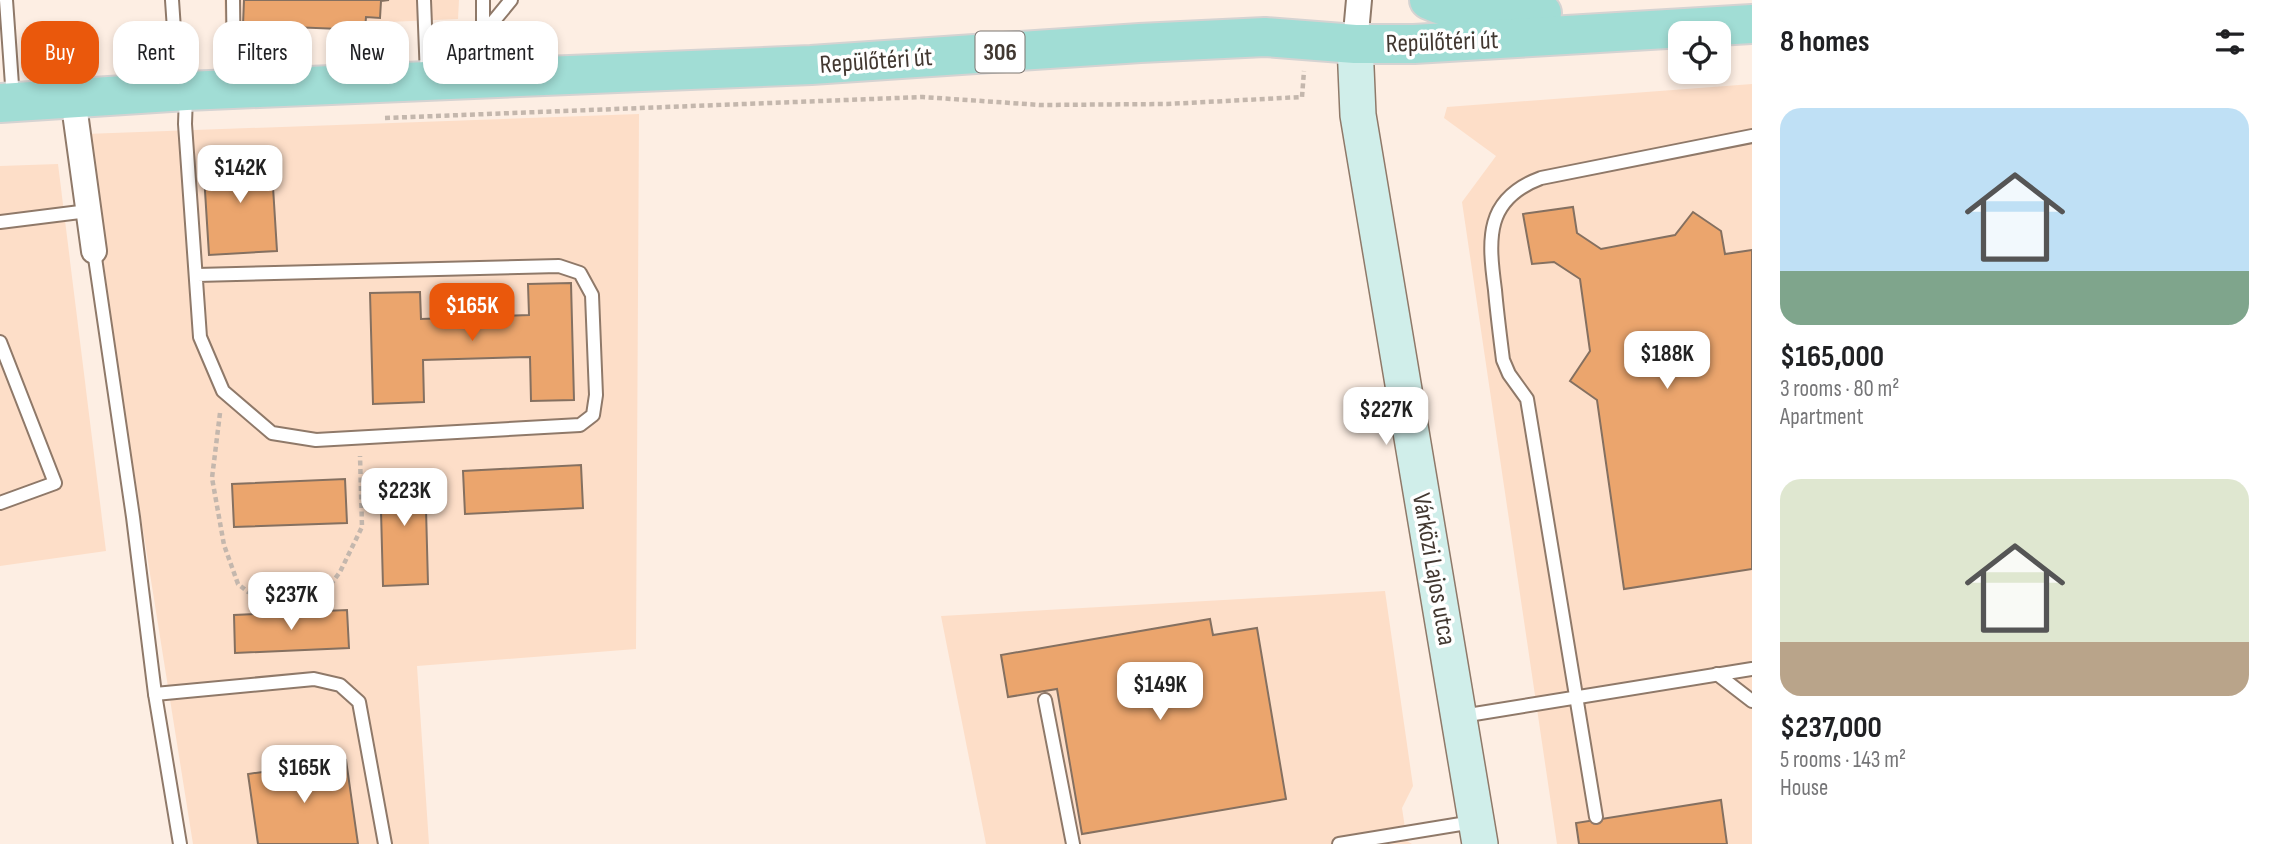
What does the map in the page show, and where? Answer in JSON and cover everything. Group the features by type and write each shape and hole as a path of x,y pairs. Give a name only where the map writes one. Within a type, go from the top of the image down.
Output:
{"main road":[{"path":"1429,0 1454,10 1475,13 1566,13 1643,31"},
{"name":"Repülőtéri út","path":"558,75 811,65 1265,37 1355,44 1414,44 1752,24"},
{"name":"Várközi Lajos utca","path":"1355,44 1358,115 1479,833"},
{"name":"Repülőtéri út","path":"6,103 182,91 423,80"}],"street":[{"path":"1355,44 1359,0"},
{"path":"73,98 93,251"}],"lane":[{"path":"6,0 6,103"},
{"path":"172,0 185,124 200,337 223,391 272,433 316,440 580,425 593,415 596,395 592,295 580,272 559,266 197,275"},
{"path":"232,90 233,0"},
{"path":"424,0 425,21"},
{"path":"483,0 483,21"},
{"path":"493,21 510,0"},
{"path":"1596,817 1527,399 1509,374 1503,360 1490,252 1491,233 1494,220 1512,193 1541,178 1752,136"},
{"path":"0,222 88,211"},
{"path":"93,251 133,517 155,694 180,844"},
{"path":"0,342 55,483 0,503"},
{"path":"1460,717 1748,669 1752,657"},
{"path":"1717,674 1752,701"},
{"path":"155,694 314,679 340,685 359,702 384,844"},
{"path":"1045,700 1073,844"},
{"path":"1339,844 1479,833"}],"path":[{"path":"375,118 923,97 1040,105 1302,97"},
{"path":"223,391 212,478 224,544 239,584 248,592 328,588 340,572 362,527 359,438"}],"shaded area":[{"path":"224,0 459,0 458,19 326,21 326,25 312,25 312,21 225,21"},
{"path":"1752,84 1752,844 1557,844 1462,202 1496,156 1444,118 1447,107"},
{"path":"639,114 636,649 417,666 429,844 193,844 129,442 85,134"},
{"path":"58,164 106,551 0,566 0,166"},
{"path":"1385,591 1413,786 1402,808 1407,841 1412,844 986,844 941,616"}],"building":[{"path":"244,0 389,0 381,1 380,18 366,17 366,21 326,21 326,28 312,28 312,21 243,21"},
{"path":"271,155 277,251 209,255 203,159"},
{"path":"1573,207 1577,233 1601,249 1675,235 1693,212 1721,231 1725,254 1752,250 1752,569 1624,589 1597,400 1570,381 1590,351 1580,279 1554,262 1532,264 1523,214"},
{"path":"571,283 574,400 531,401 530,357 423,360 424,402 373,404 370,293 420,292 421,319 529,315 528,284"},
{"path":"581,465 583,508 465,514 463,471"},
{"path":"425,471 428,584 383,586 380,473"},
{"path":"345,479 347,523 234,527 232,484"},
{"path":"347,610 349,648 235,653 234,615"},
{"path":"1210,619 1213,635 1257,628 1286,799 1082,834 1057,689 1008,697 1001,655"},
{"path":"346,760 358,844 258,844 248,774"},
{"path":"1721,800 1727,844 1579,844 1576,823"}]}
